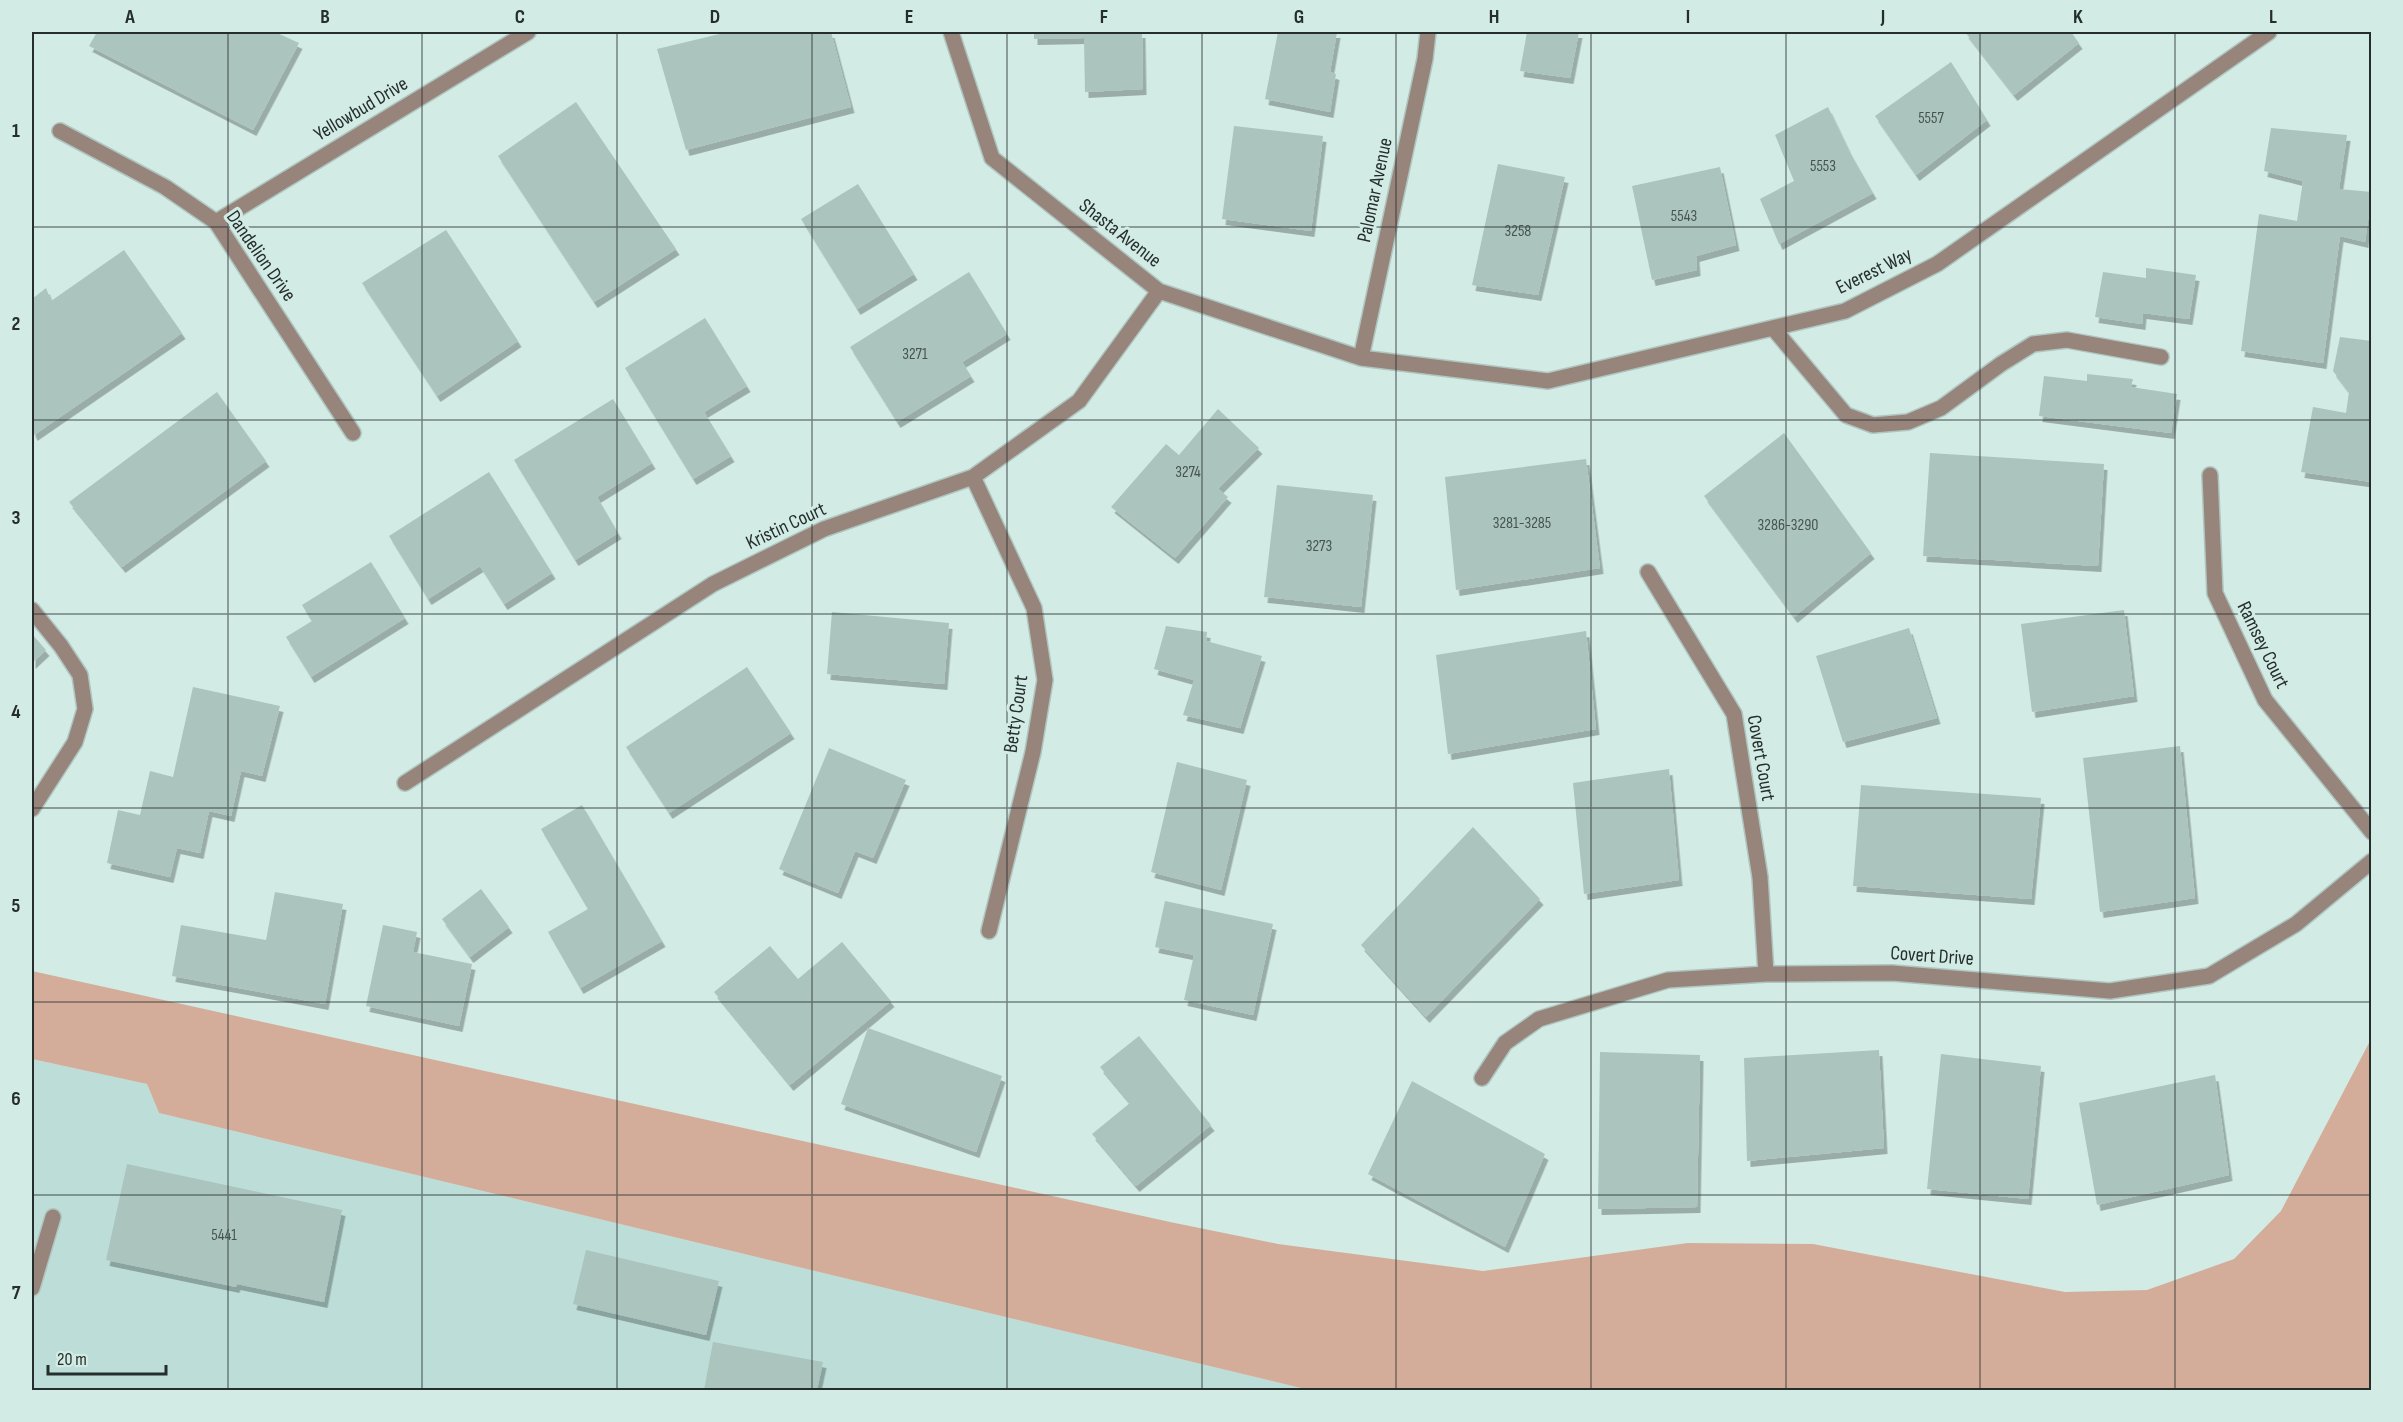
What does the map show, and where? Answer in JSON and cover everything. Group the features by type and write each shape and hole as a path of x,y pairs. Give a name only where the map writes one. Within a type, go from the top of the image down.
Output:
{"street":[{"name":"Yellowbud Drive","path":"216,222 528,32"},
{"name":"Shasta Avenue","path":"951,32 992,159 1159,291 1361,358"},
{"name":"Palomar Avenue","path":"1361,358 1425,59 1428,32"},
{"name":"Everest Way","path":"1361,358 1548,381 1845,311 1937,264 2269,32"},
{"name":"Dandelion Drive","path":"60,131 165,187 216,222 353,433"},
{"name":"Kristin Court","path":"405,783 713,584 824,528 973,477 1079,401 1159,291"},
{"path":"1773,328 1846,415 1873,425 1908,422 1941,408 2001,364 2033,344 2067,340 2161,357"},
{"name":"Ramsey Court","path":"2210,475 2215,593 2265,700 2372,832"},
{"name":"Betty Court","path":"973,477 1034,608 1045,680 1033,752 989,931"},
{"name":"Covert Court","path":"1648,572 1734,714 1760,877 1766,974"},
{"path":"32,610 61,646 80,675 85,709 75,742 32,809"},
{"name":"Covert Drive","path":"1482,1078 1505,1043 1539,1019 1668,980 1766,974 1892,974 2110,991 2209,976 2296,924 2372,861"},
{"path":"32,1288 53,1217"}],"shaded area":[{"path":"32,971 1278,1244 1483,1271 1688,1243 1813,1244 2065,1292 2147,1290 2234,1259 2281,1211 2371,1039 2371,1390 1309,1390 159,1113 147,1084 32,1059"},
{"path":"32,1059 147,1084 159,1113 1309,1390 32,1390"}],"building":[{"path":"97,32 275,32 299,43 253,130 89,46"},
{"path":"728,32 831,32 851,107 686,150 657,49"},
{"path":"1034,32 1142,32 1143,89 1085,92 1084,38 1034,39"},
{"path":"1278,32 1337,32 1330,72 1336,74 1330,112 1265,99"},
{"path":"1527,32 1579,32 1570,78 1520,71"},
{"path":"1965,32 2071,32 2079,43 2014,95"},
{"path":"1951,62 1987,120 1916,175 1875,116"},
{"path":"576,102 676,249 594,302 498,156"},
{"path":"1828,107 1873,193 1779,244 1760,199 1794,181 1775,135"},
{"path":"1234,126 1323,136 1311,231 1222,219"},
{"path":"2271,128 2347,135 2339,189 2372,192 2365,242 2340,236 2323,363 2241,351 2259,214 2297,221 2303,181 2264,171"},
{"path":"1498,164 1565,177 1538,295 1472,285"},
{"path":"1720,167 1736,245 1696,256 1697,270 1652,280 1632,186"},
{"path":"858,184 914,274 857,309 801,219"},
{"path":"446,230 518,341 437,396 362,283"},
{"path":"124,250 182,333 34,435 32,430 32,299 46,288 51,301"},
{"path":"2146,268 2196,275 2189,319 2143,313 2142,324 2095,317 2103,272 2146,278"},
{"path":"969,272 1007,334 962,362 971,376 897,422 850,347"},
{"path":"705,318 747,386 704,412 731,456 693,479 625,368"},
{"path":"2340,337 2372,341 2372,482 2301,472 2313,407 2346,413 2349,392 2333,371"},
{"path":"2087,374 2133,379 2131,387 2177,394 2171,433 2039,416 2044,376 2087,381"},
{"path":"217,392 266,461 122,567 69,502"},
{"path":"613,399 652,463 597,497 618,533 575,560 514,460"},
{"path":"1218,409 1259,448 1218,489 1228,497 1175,558 1111,507 1166,444 1179,455"},
{"path":"1784,433 1871,553 1794,617 1704,496"},
{"path":"1930,453 2104,464 2098,566 1923,556"},
{"path":"1586,459 1600,568 1456,590 1445,477"},
{"path":"489,472 552,573 504,604 480,566 428,599 389,536"},
{"path":"1277,485 1373,495 1361,607 1264,597"},
{"path":"371,562 405,618 311,677 286,637 312,621 302,605"},
{"path":"2124,610 2134,696 2032,712 2021,624"},
{"path":"832,612 949,623 944,684 827,674"},
{"path":"1166,626 1207,632 1206,641 1262,656 1240,728 1183,715 1194,680 1154,669"},
{"path":"1909,628 1937,718 1843,742 1816,656"},
{"path":"1586,631 1596,729 1448,754 1436,655"},
{"path":"32,634 46,650 32,663"},
{"path":"747,667 791,733 669,813 626,747"},
{"path":"193,687 280,706 262,776 241,771 231,816 209,811 200,853 177,848 170,877 107,863 118,810 140,815 150,771 173,777"},
{"path":"2180,746 2195,898 2100,912 2083,758"},
{"path":"829,748 906,780 873,858 855,851 838,893 779,869"},
{"path":"1177,762 1247,780 1221,890 1151,872"},
{"path":"1669,769 1679,880 1584,894 1573,783"},
{"path":"1861,785 2041,798 2031,899 1853,886"},
{"path":"582,805 662,941 580,988 548,932 588,909 541,829"},
{"path":"1473,827 1540,899 1426,1017 1361,945"},
{"path":"481,889 509,927 470,957 442,919"},
{"path":"275,892 343,904 325,1004 172,976 181,925 266,940"},
{"path":"1165,901 1273,924 1253,1015 1184,1000 1194,955 1155,947"},
{"path":"383,925 417,932 413,952 472,964 459,1026 366,1006"},
{"path":"842,942 891,1001 790,1085 714,992 770,946 798,979"},
{"path":"868,1028 1002,1076 976,1152 841,1104"},
{"path":"1139,1036 1211,1125 1136,1186 1092,1134 1130,1103 1100,1067"},
{"path":"1879,1050 1884,1148 1747,1161 1744,1058"},
{"path":"1600,1052 1700,1055 1697,1207 1598,1209"},
{"path":"1941,1054 2041,1066 2028,1199 1927,1189"},
{"path":"2215,1075 2229,1175 2097,1205 2079,1103"},
{"path":"1412,1081 1545,1154 1505,1247 1368,1174"},
{"path":"127,1164 342,1210 324,1302 237,1284 236,1287 106,1260"},
{"path":"586,1250 719,1281 706,1335 573,1304"},
{"path":"713,1342 823,1362 817,1390 704,1390"}]}
